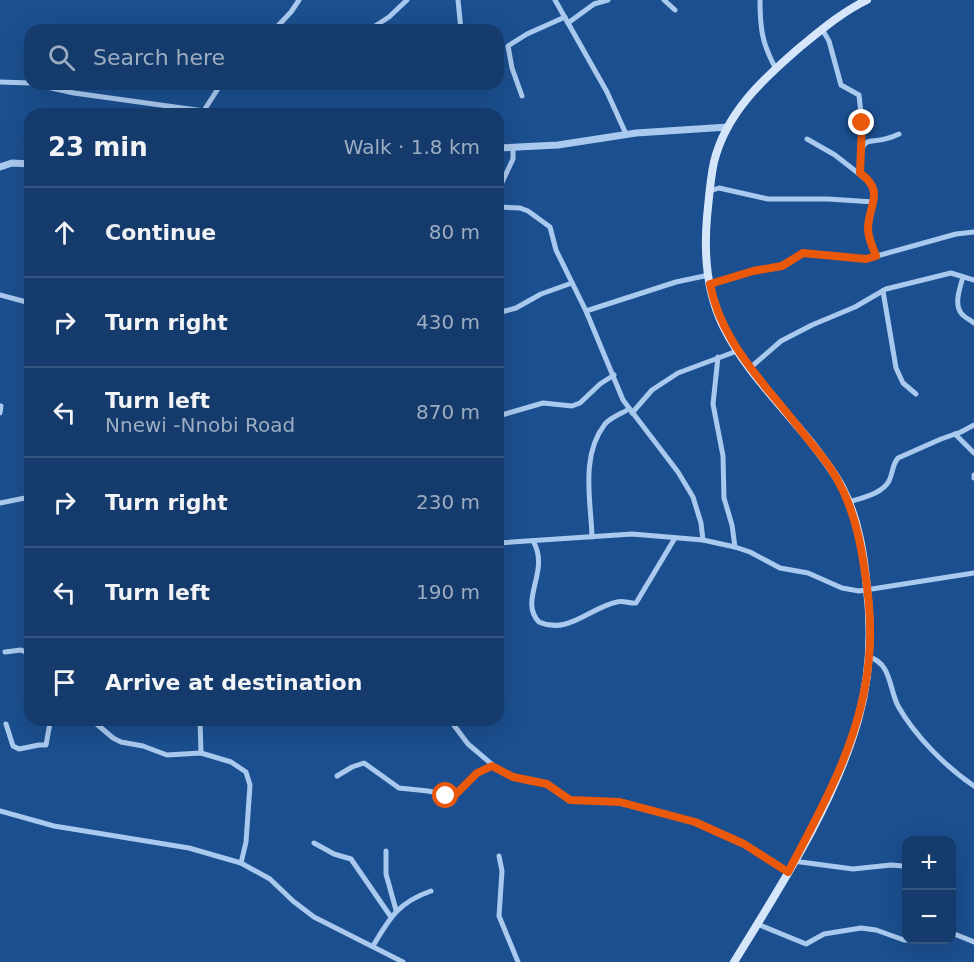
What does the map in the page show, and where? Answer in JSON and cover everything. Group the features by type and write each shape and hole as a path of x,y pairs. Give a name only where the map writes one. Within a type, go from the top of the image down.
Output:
{"main road":[{"path":"734,962 788,872 822,809 858,720 869,657 868,590 861,544 849,502 831,468 737,351 722,324 710,280 705,234 714,161 728,127 754,89 822,29 867,0"}],"street":[{"path":"280,24 298,0"},
{"path":"378,24 407,0"},
{"path":"458,0 460,24"},
{"path":"555,0 616,108 626,134"},
{"path":"522,96 512,68 508,46 526,34 566,20 594,4 608,0"},
{"path":"664,0 675,10"},
{"path":"760,0 762,38 776,69"},
{"path":"822,29 841,85 859,95 862,123 860,173"},
{"path":"0,82 24,84"},
{"path":"60,90 171,108"},
{"path":"206,108 217,90"},
{"path":"504,148 558,145 626,134 728,127"},
{"path":"862,146 867,141 879,141 899,134"},
{"path":"807,139 835,154 872,183 874,202 868,231 876,256"},
{"path":"504,178 513,159 513,148"},
{"path":"0,167 12,163 24,164"},
{"path":"710,191 719,188 768,199 845,199 874,202"},
{"path":"504,207 520,208 544,221 550,227 556,250 586,311 619,392 630,411 678,472 693,497 702,523 703,540"},
{"path":"586,311 676,282 710,280 782,266 803,253 866,259 956,234 974,232"},
{"path":"750,368 781,341 855,307 883,291 951,273 974,280"},
{"path":"963,278 958,291 959,309 974,323"},
{"path":"504,311 572,283"},
{"path":"883,291 896,368 903,383 916,394"},
{"path":"0,295 24,301"},
{"path":"592,537 588,491 592,450 606,423 630,411 652,390 678,373 737,351"},
{"path":"718,357 713,404 723,456 724,498 732,525 735,547"},
{"path":"504,414 543,403 572,406 580,403 600,384 614,375"},
{"path":"0,413 1,406"},
{"path":"849,502 879,491 886,486 898,458 974,425"},
{"path":"955,435 974,453"},
{"path":"0,501 24,498"},
{"path":"504,543 632,534 703,540 750,552 780,568 808,573 851,590 868,590 974,573"},
{"path":"533,541 540,554 531,610 539,622 551,625 575,621 620,601 636,603 675,538"},
{"path":"5,652 24,651"},
{"path":"869,657 884,665 899,707 932,751 974,786"},
{"path":"6,724 11,742 15,748 19,749 48,744 50,726"},
{"path":"99,726 121,742 143,746 167,755 201,753 242,767 249,778 250,812 241,864"},
{"path":"200,726 201,753"},
{"path":"454,726 468,744 492,766 513,777 547,784 570,800 620,802 695,822 744,844 788,872"},
{"path":"338,776 352,766 364,763 399,789 428,791 452,796 477,773 492,766"},
{"path":"0,811 54,826 189,848 241,864 270,879 293,901 315,917 403,962"},
{"path":"314,843 334,854 351,859 391,917"},
{"path":"386,851 386,874 396,910"},
{"path":"499,856 502,871 499,916 518,962"},
{"path":"794,861 853,869 902,866"},
{"path":"374,946 396,910 410,900 431,891"},
{"path":"757,924 806,944 824,934 861,928 876,930 902,939"},
{"path":"956,935 974,942"}],"route":[{"path":"446,796 456,794 477,773 492,766 513,777 547,784 570,800 620,802 695,822 744,844 788,872 822,809 858,720 869,657 868,590 861,544 844,491 831,468 737,351 722,324 710,284 757,270 774,269 803,253 866,259 876,256 868,231 873,210 874,190 872,183 860,173 862,123"}]}
